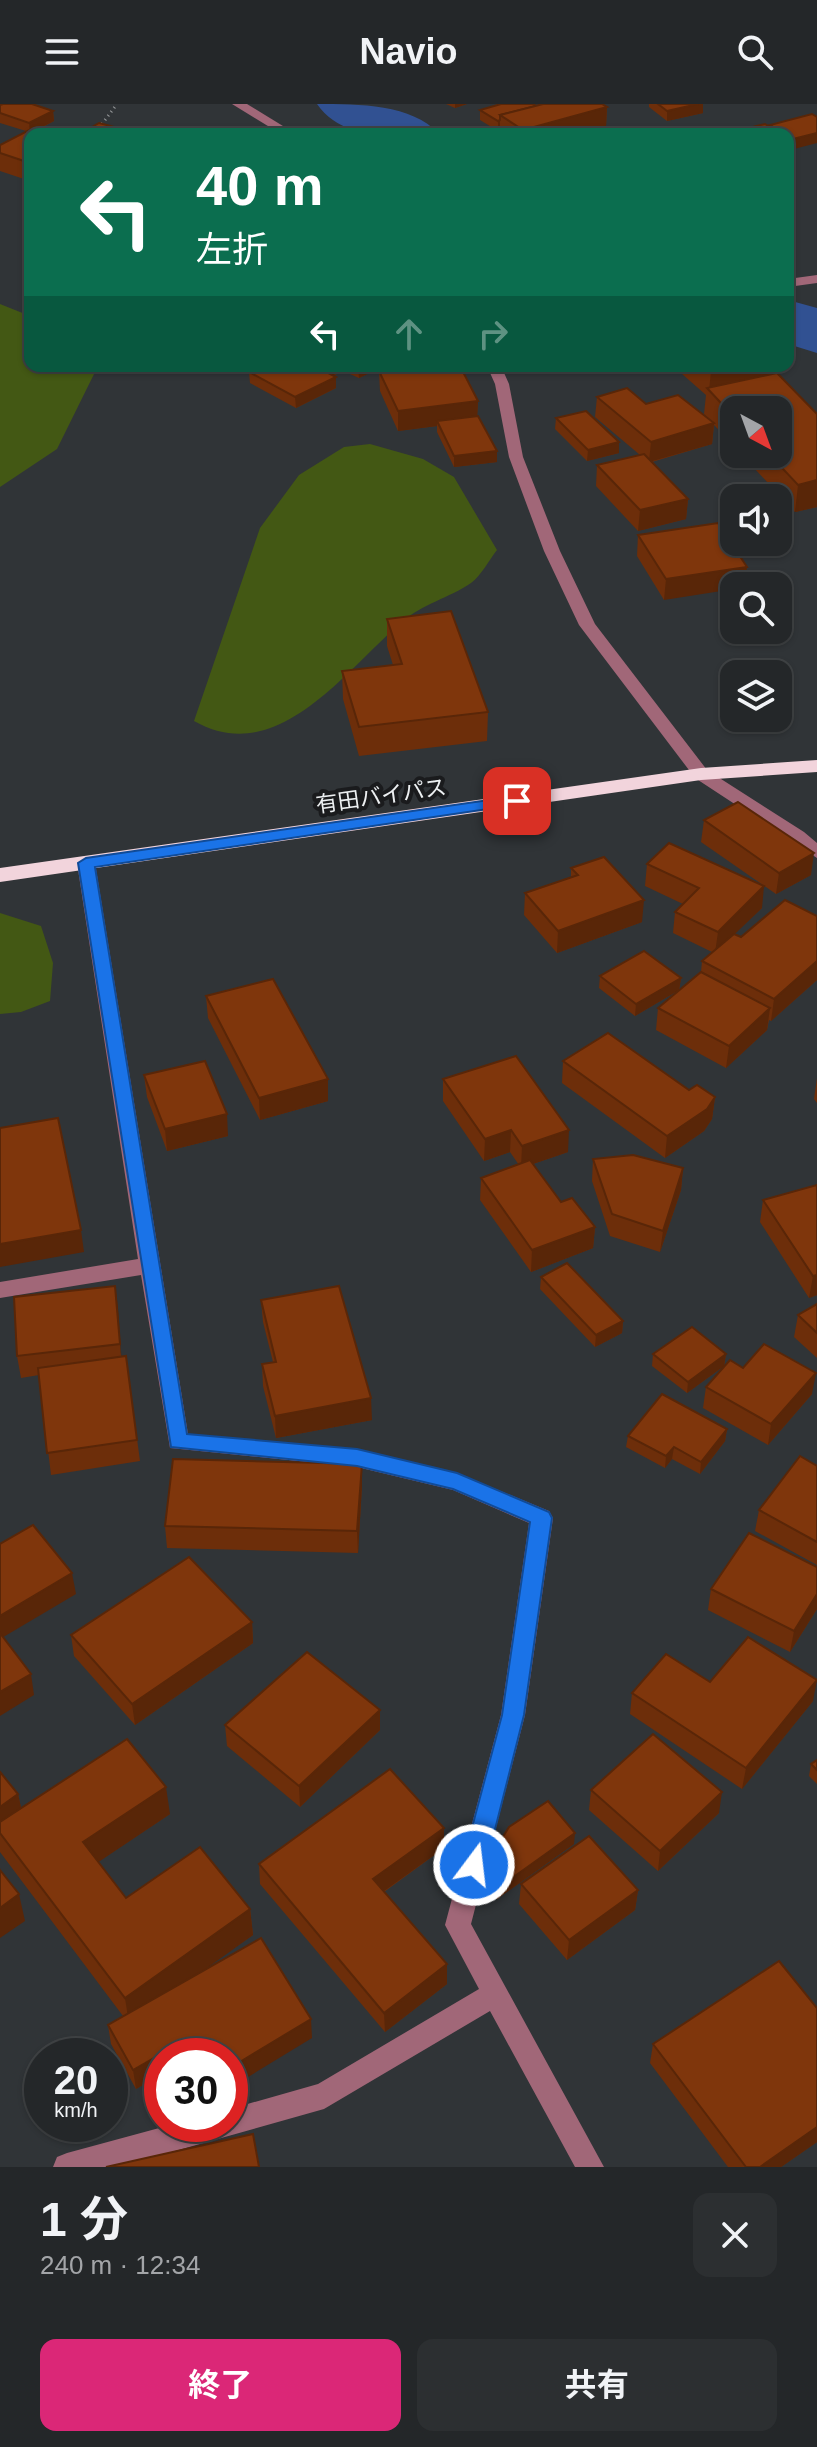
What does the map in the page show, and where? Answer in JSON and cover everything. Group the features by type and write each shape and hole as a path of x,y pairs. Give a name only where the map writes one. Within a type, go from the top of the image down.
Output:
{"highway":[{"name":"有田バイパス","path":"0,875 701,774 817,766"}],"street":[{"path":"238,104 280,128"},
{"path":"794,282 817,279"},
{"path":"497,372 502,384 516,457 552,551 587,625 701,774 798,836 817,852"},
{"path":"86,863 178,1442 357,1458 457,1482 541,1518 513,1715 458,1925 590,2167"},
{"path":"0,1290 152,1265"},
{"path":"248,2117 324,2096 496,1993"},
{"path":"67,2167 158,2142"}],"path":[{"path":"102,124 117,104"}],"green space":[{"path":"0,304 24,314 24,372 95,372 57,449 0,487"},
{"path":"370,444 423,459 454,477 497,550 471,583 410,616 334,687 282,723 254,732 225,732 194,721 260,528 299,475 344,447"},
{"path":"0,913 41,926 53,963 50,1001 21,1012 0,1014"}],"building":[{"path":"32,104 53,111 29,123 0,113 0,105"},
{"path":"501,104 536,106 500,115 498,121 480,110"},
{"path":"543,104 602,104 607,107 530,128 520,128 500,115"},
{"path":"658,104 698,104 667,111"},
{"path":"812,114 817,117 817,133 794,139 794,128 770,125"},
{"path":"99,123 118,128 90,128"},
{"path":"765,124 771,128 748,128"},
{"path":"24,133 24,161 0,153 0,145"},
{"path":"249,372 326,372 336,377 295,397"},
{"path":"379,372 463,372 478,401 398,411"},
{"path":"777,373 817,414 817,480 798,485 782,468 792,468 792,396 720,396 720,402 707,388"},
{"path":"627,388 646,404 678,395 714,423 651,442 597,397"},
{"path":"586,411 619,442 588,450 556,418"},
{"path":"478,416 497,451 454,456 437,421"},
{"path":"644,454 688,499 640,510 597,465"},
{"path":"718,523 720,556 740,556 747,567 666,579 638,535"},
{"path":"451,611 488,712 359,727 342,671 402,664 387,619"},
{"path":"738,802 814,853 779,873 704,820"},
{"path":"669,843 764,886 718,932 675,912 699,888 647,864"},
{"path":"604,857 644,900 558,931 525,893 578,875 571,868"},
{"path":"785,900 817,916 817,961 774,999 702,961 734,934 741,937"},
{"path":"644,951 681,978 636,1004 600,976"},
{"path":"701,972 770,1008 729,1046 658,1008"},
{"path":"273,979 328,1079 259,1098 206,996"},
{"path":"608,1033 689,1090 697,1085 715,1097 707,1109 667,1136 563,1061"},
{"path":"516,1056 569,1130 522,1146 511,1130 485,1139 443,1079"},
{"path":"205,1061 227,1114 165,1129 144,1075"},
{"path":"58,1118 81,1230 0,1244 0,1128"},
{"path":"633,1155 683,1168 663,1231 612,1214 593,1159"},
{"path":"530,1160 561,1202 572,1198 595,1227 532,1250 481,1178"},
{"path":"817,1185 817,1275 813,1276 763,1200"},
{"path":"567,1263 623,1321 596,1335 541,1277"},
{"path":"115,1286 120,1344 17,1356 14,1297"},
{"path":"339,1286 371,1398 275,1416 262,1364 276,1362 261,1300"},
{"path":"817,1304 817,1333 798,1315"},
{"path":"692,1327 726,1354 688,1382 653,1354"},
{"path":"764,1344 816,1373 771,1424 706,1387 730,1360 743,1368"},
{"path":"126,1356 137,1440 47,1453 38,1368"},
{"path":"662,1394 727,1429 701,1462 674,1447 666,1456 628,1436"},
{"path":"800,1456 817,1466 817,1542 759,1510"},
{"path":"173,1459 362,1464 357,1531 165,1526"},
{"path":"33,1525 72,1573 0,1616 0,1544"},
{"path":"749,1533 817,1567 817,1594 794,1631 711,1589"},
{"path":"189,1557 252,1622 132,1704 71,1635"},
{"path":"0,1633 31,1674 0,1692"},
{"path":"748,1637 817,1680 746,1768 632,1693 666,1654 710,1682"},
{"path":"307,1652 380,1710 299,1786 225,1725"},
{"path":"653,1734 722,1792 660,1851 591,1790"},
{"path":"127,1739 166,1787 83,1842 126,1898 200,1847 250,1909 125,1998 0,1833 0,1822"},
{"path":"390,1769 444,1828 373,1879 447,1964 384,2013 259,1864"},
{"path":"0,1772 18,1794 0,1807"},
{"path":"548,1801 575,1833 498,1888 481,1872 509,1827"},
{"path":"589,1836 638,1890 569,1940 521,1884"},
{"path":"0,1870 19,1894 0,1908"},
{"path":"261,1938 311,2019 248,2057 248,2038 144,2038 144,2064 133,2070 128,2061 128,2038 115,2038 108,2025"},
{"path":"779,1961 817,2008 817,2127 760,2167 746,2167 653,2044"},
{"path":"253,2134 259,2167 106,2167 217,2142 248,2142 248,2135"}],"waterway":[{"path":"347,104 397,128"},
{"path":"794,322 817,332"}],"route":[{"path":"474,1865 513,1715 541,1518 457,1482 357,1458 178,1442 86,863 517,801"}]}
